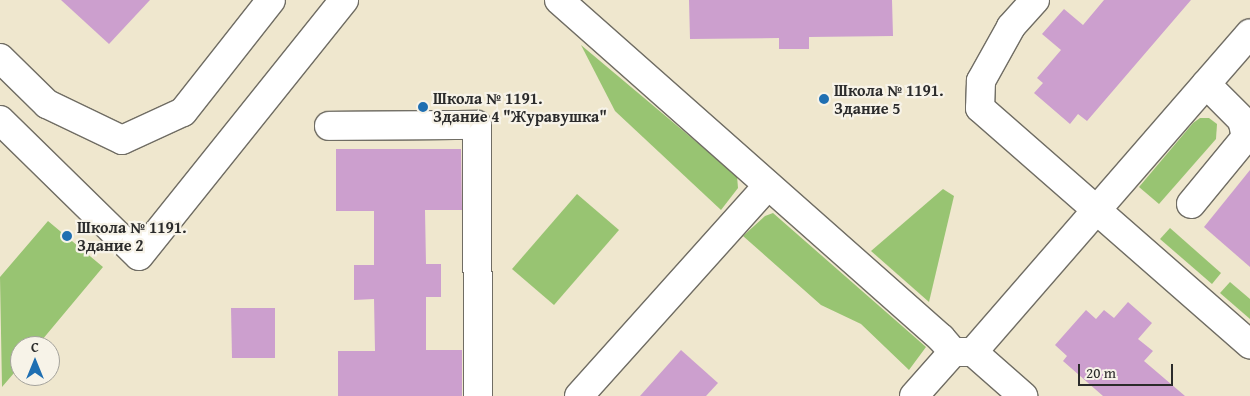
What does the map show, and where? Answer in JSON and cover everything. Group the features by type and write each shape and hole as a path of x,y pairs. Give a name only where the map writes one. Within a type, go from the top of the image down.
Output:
{"lane":[{"path":"0,58 47,104 122,140 183,112 271,0"},
{"path":"0,120 139,256 344,0"},
{"path":"559,0 940,338 963,352 1023,396"},
{"path":"1035,0 1011,27 982,81 980,108 1250,344"},
{"path":"914,396 963,352 1097,209 1206,84 1246,47"},
{"path":"1191,204 1246,137 1242,120 1206,84"},
{"path":"329,126 477,125 478,396"},
{"path":"579,396 768,185"}],"green space":[{"path":"581,45 737,176 738,188 721,210 615,111"},
{"path":"1200,118 1209,118 1217,124 1216,139 1159,204 1139,187 1193,123"},
{"path":"943,189 954,196 929,302 871,251"},
{"path":"577,194 619,230 554,305 512,269"},
{"path":"773,213 926,347 909,370 861,324 821,305 743,236 765,216"},
{"path":"48,221 103,267 45,336 10,336 10,378 2,387 0,277"},
{"path":"1170,228 1221,273 1212,284 1160,239"},
{"path":"1230,282 1250,299 1250,319 1220,293"}],"building":[{"path":"61,0 150,0 109,44"},
{"path":"689,0 892,0 893,36 809,37 809,49 779,49 779,38 690,39"},
{"path":"1104,0 1191,0 1087,121 1078,114 1070,124 1034,93 1043,83 1037,78 1061,50 1042,34 1064,9 1083,25"},
{"path":"336,149 461,149 462,210 425,210 426,264 441,264 441,297 426,297 426,350 462,350 462,396 338,396 338,351 375,351 374,299 354,300 354,265 374,265 374,211 336,211"},
{"path":"1250,170 1250,267 1204,227"},
{"path":"1128,302 1152,323 1138,339 1153,351 1144,361 1185,396 1103,396 1063,361 1067,356 1055,345 1086,310 1096,319 1104,310 1114,318"},
{"path":"231,308 275,308 275,358 232,358"},
{"path":"681,350 718,383 706,396 640,396"}],"place":[{"name":"Школа № 1191. Здание 5","path":"824,99"},
{"name":"Школа № 1191. Здание 4 \"Журавушка\"","path":"423,107"},
{"name":"Школа № 1191. Здание 2","path":"67,236"}]}
